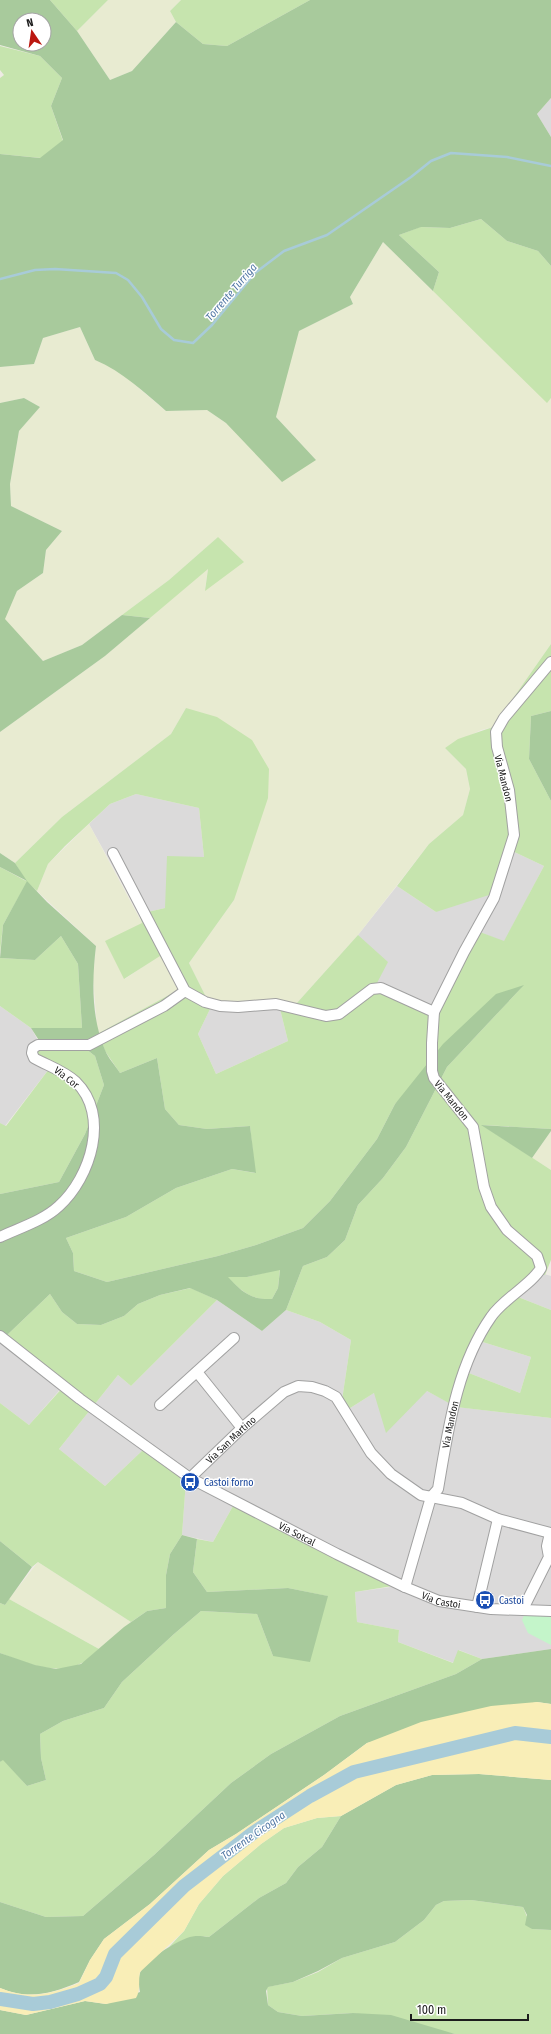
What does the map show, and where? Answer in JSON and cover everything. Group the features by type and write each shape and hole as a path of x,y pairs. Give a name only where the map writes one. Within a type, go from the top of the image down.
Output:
{"street":[{"name":"Via Mandon","path":"405,1587 431,1497 438,1489 452,1411 475,1342 496,1310 539,1272 541,1264 534,1252 507,1230 491,1207 484,1187 473,1127 434,1078 432,1071 432,1043 434,1012 464,952 494,898 514,835 509,790 497,747 496,732 504,718 551,662"},
{"path":"113,853 186,991 212,1005 238,1008 276,1004 326,1016 340,1014 372,989 381,988 434,1012"},
{"name":"Via Cor","path":"0,1237 52,1212 60,1206 85,1169 92,1150 94,1115 87,1094 66,1074 52,1065 34,1058 32,1053 33,1048 38,1045 89,1045 164,1006 186,991"},
{"path":"0,1336 80,1399 190,1478"},
{"path":"160,1405 234,1338"},
{"path":"197,1372 242,1428"},
{"name":"Via San Martino","path":"190,1478 242,1428 288,1390 304,1386 325,1391 340,1402 366,1447 391,1474 421,1495 462,1503 498,1519 550,1533"},
{"name":"Via Sotcal","path":"190,1478 405,1587"},
{"path":"477,1607 498,1519"},
{"path":"522,1609 549,1557 548,1546 550,1533"},
{"name":"Via Castoi","path":"405,1587 439,1601 491,1610 522,1609 551,1611"}],"shaded area":[{"path":"551,98 551,137 537,114"},
{"path":"136,794 199,808 204,857 165,908 139,914 89,824 110,804"},
{"path":"506,848 544,866 504,942 480,932 439,1013 377,983 358,935 397,886 436,912"},
{"path":"278,1001 288,1041 216,1074 198,1034 211,1007"},
{"path":"0,1006 31,1028 52,1065 5,1126 0,1123"},
{"path":"541,1273 551,1276 551,1310 513,1295"},
{"path":"217,1300 262,1331 286,1310 320,1322 351,1340 342,1400 347,1410 374,1393 427,1391 457,1407 551,1418 551,1649 482,1659 459,1650 454,1663 398,1642 399,1630 357,1622 355,1592 398,1586 238,1497 213,1542 182,1535 186,1480 144,1449 105,1486 59,1449 118,1375 131,1386"},
{"path":"0,1333 65,1384 29,1425 0,1403"},
{"path":"473,1339 531,1357 520,1393 461,1370"}],"green space":[{"path":"0,0 50,0 77,31 110,80 132,71 176,22 203,44 227,46 310,0 551,0 551,98 537,114 551,137 551,266 538,251 507,241 481,219 450,228 421,227 399,235 439,272 433,291 383,242 350,297 353,304 299,331 276,417 316,460 282,482 226,423 207,410 166,411 124,376 95,360 80,327 43,338 34,364 0,367 0,154 40,158 63,140 51,106 62,78 40,56 25,52 52,52 52,12 12,12 12,48 0,45"},
{"path":"50,0 108,0 77,31"},
{"path":"108,0 181,0 170,11 176,22 132,71 110,80 77,31"},
{"path":"181,0 310,0 227,46 203,44 176,22 170,11"},
{"path":"0,46 12,49 12,52 24,52 40,56 62,78 51,106 63,141 41,158 0,154 0,78 4,75 0,70"},
{"path":"481,219 507,241 538,251 551,266 551,398 547,403 433,291 439,272 399,235 420,227 450,228"},
{"path":"383,242 547,402 551,398 551,644 493,727 481,730 445,748 466,769 470,789 463,815 429,844 358,935 296,1004 211,1007 189,963 234,900 186,708 171,734 62,817 15,863 0,853 0,732 105,656 208,568 205,590 218,537 169,580 82,645 43,661 4,619 17,591 43,573 46,550 62,531 11,506 10,484 19,431 40,407 24,398 0,403 0,367 34,364 43,338 80,327 95,360 109,366 127,378 166,411 207,410 226,423 316,460 276,417 295,340 299,331 353,304 350,297"},
{"path":"24,398 40,407 19,431 10,484 11,506 62,531 46,550 43,573 17,591 5,619 43,661 82,645 122,615 150,618 105,656 0,732 0,403"},
{"path":"218,537 244,562 205,591 208,569 150,618 122,615 169,580"},
{"path":"551,644 551,711 531,716 529,759 551,801 551,1129 482,1125 551,1170 551,1260 545,1275 541,1274 513,1295 551,1310 551,1418 456,1407 427,1391 386,1433 374,1393 347,1410 342,1400 351,1340 320,1322 286,1310 303,1266 327,1257 345,1240 358,1205 383,1178 406,1147 447,1067 523,986 395,1104 377,1139 330,1201 303,1228 256,1245 218,1256 107,1282 74,1271 73,1253 66,1238 126,1217 176,1188 232,1169 255,1173 250,1126 207,1129 179,1125 165,1109 157,1058 120,1073 105,1051 99,1033 180,989 160,956 124,979 105,941 142,923 139,914 165,908 167,856 204,857 199,808 136,794 110,804 48,864 37,891 27,882 3,925 0,953 0,867 26,881 15,863 62,817 171,734 186,708 217,717 252,740 269,769 268,798 234,900 189,963 211,1007 198,1034 216,1074 288,1041 278,1001 296,1004 358,935 388,962 377,983 439,1013 480,932 504,941 544,866 506,848 489,895 436,912 397,886 429,844 463,815 470,789 466,769 445,748 458,739 493,727","holes":["473,1339 531,1357 520,1393 461,1370"]},
{"path":"551,711 551,801 529,759 531,716"},
{"path":"89,824 142,923 125,979 160,955 180,989 99,1033 97,1026 93,977 96,946 37,891 48,864"},
{"path":"0,853 15,863 27,881 0,867"},
{"path":"27,881 47,902 96,946 93,985 97,1025 106,1053 120,1073 157,1058 165,1109 179,1125 207,1129 250,1126 256,1173 232,1169 176,1188 126,1217 66,1238 73,1253 74,1271 107,1282 218,1256 256,1245 303,1228 330,1201 377,1139 395,1104 443,1044 496,994 524,985 447,1067 406,1147 383,1178 358,1205 345,1240 327,1257 303,1266 286,1310 262,1331 217,1300 190,1288 160,1295 138,1304 124,1316 101,1325 77,1324 62,1312 50,1294 5,1337 0,1333 0,1194 59,1182 85,1134 104,1085 95,1056 86,1049 42,1045 31,1028 82,1028 78,964 61,936 35,960 0,958 3,925","holes":["280,1270 278,1288 272,1299 258,1298 247,1294 228,1277 247,1277"]},
{"path":"61,936 78,964 82,1028 31,1028 0,1006 0,958 35,960"},
{"path":"86,1049 95,1056 104,1085 85,1134 59,1182 0,1194 0,1123 6,1126 52,1065 31,1050"},
{"path":"481,1125 551,1129 551,1131 532,1158"},
{"path":"551,1131 551,1170 532,1158"},
{"path":"280,1269 278,1288 272,1299 258,1298 247,1294 227,1277 247,1277"},
{"path":"191,1288 217,1300 131,1386 118,1375 59,1449 105,1486 144,1449 186,1480 182,1535 170,1554 166,1575 166,1608 147,1611 131,1622 38,1562 32,1567 0,1541 0,1403 29,1425 65,1385 5,1337 50,1294 62,1312 77,1324 101,1325 124,1316 138,1304 160,1295"},
{"path":"238,1497 343,1557 399,1585 355,1592 357,1622 399,1630 398,1642 453,1663 458,1650 482,1659 456,1674 340,1716 271,1754 231,1783 154,1855 83,1916 46,1917 0,1902 0,1762 3,1759 27,1786 46,1780 41,1758 40,1734 63,1721 104,1708 122,1682 201,1611 257,1614 273,1656 324,1606 327,1596 288,1588 207,1592 193,1572 197,1539 213,1542"},
{"path":"182,1535 197,1539 193,1572 207,1592 288,1588 328,1596 310,1662 273,1656 257,1614 201,1611 122,1682 104,1708 63,1721 40,1734 41,1758 46,1780 27,1786 3,1760 0,1762 0,1653 35,1665 56,1669 81,1664 124,1627 147,1611 166,1608 166,1575 170,1554"},
{"path":"0,1541 32,1567 5,1605 0,1603"},
{"path":"38,1562 131,1622 99,1649 9,1599"},
{"path":"9,1599 99,1649 82,1663 62,1669 41,1667 0,1653 0,1603 5,1605"},
{"path":"525,1613 551,1616 551,1645 528,1633 522,1620"},
{"path":"551,1649 551,1704 537,1702 367,1743 324,1775 236,1834 209,1850 150,1904 104,1939 90,1960 79,1982 59,1990 30,1995 11,1992 0,1988 0,1902 46,1917 83,1916 154,1855 231,1783 271,1754 340,1716 456,1674 482,1659"},
{"path":"479,1774 551,1780 551,1930 532,1929 525,1925 527,1915 523,1907 471,1900 444,1901 436,1905 424,1920 395,1942 342,1958 293,1982 268,1987 266,1991 268,2005 278,2012 302,2016 353,2013 391,2015 455,2034 0,2034 0,2010 26,2015 85,2001 106,2004 140,1992 140,1973 147,1963 153,1958 175,1943 187,1938 195,1936 209,1937 259,1898 286,1883 298,1867 322,1847 341,1816 396,1785 432,1775"},
{"path":"341,1816 322,1847 298,1867 286,1883 259,1898 209,1937 193,1937 169,1947 184,1931 199,1904 223,1876 261,1844 284,1828 317,1818"},
{"path":"471,1900 523,1907 532,1929 551,1930 551,2034 455,2034 353,2013 302,2016 278,2012 268,2005 267,1987 293,1982 318,1972 342,1958 395,1942 424,1920 436,1905 444,1901"}],"sand":[{"path":"537,1702 551,1704 551,1780 479,1774 432,1775 396,1785 341,1816 317,1818 284,1828 261,1844 223,1876 199,1904 184,1931 140,1972 136,1998 106,2004 85,2001 26,2015 0,2010 0,1988 11,1992 30,1995 49,1993 79,1983 90,1960 104,1939 150,1904 209,1850 236,1834 324,1775 367,1743 421,1722 491,1706"}],"waterway":[{"name":"Torrente Turriga","path":"0,279 35,270 55,269 116,273 128,280 142,297 161,329 174,340 193,343 212,325 255,273 284,251 327,235 411,177 431,161 451,153 507,157 551,166"},
{"name":"Torrente Cicogna","path":"0,1999 33,2004 50,2002 78,1994 100,1984 106,1977 115,1954 184,1886 253,1833 310,1796 354,1772 515,1733 551,1737"}],"place":[{"name":"Castoi forno","path":"190,1482"},
{"name":"Castoi","path":"485,1600"}]}
